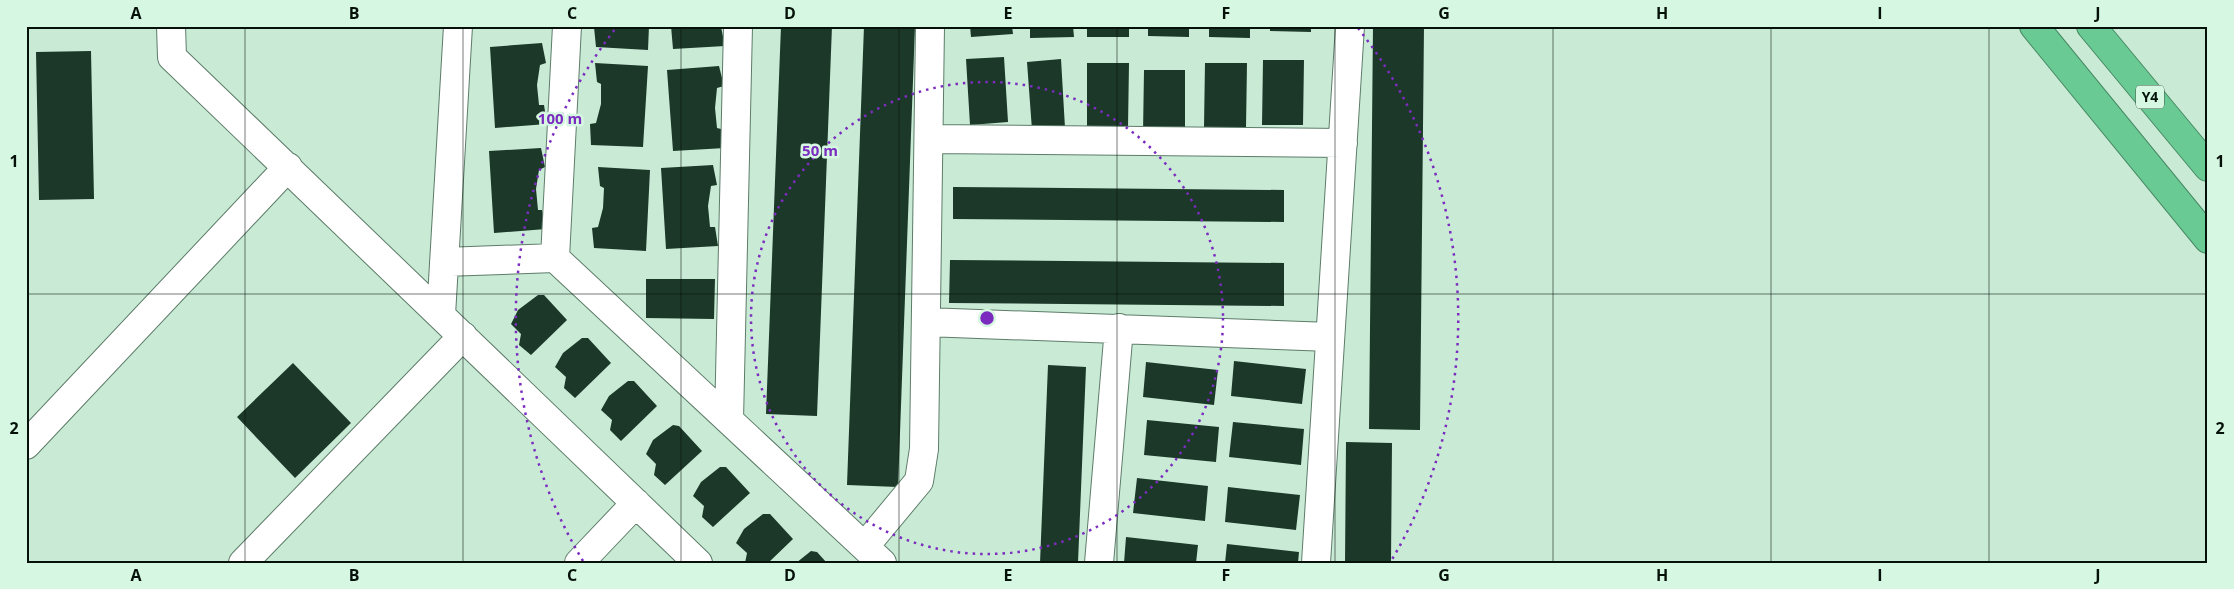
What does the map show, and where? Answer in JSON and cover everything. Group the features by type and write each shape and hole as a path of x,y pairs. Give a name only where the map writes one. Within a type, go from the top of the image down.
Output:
{"highway":[{"path":"2034,26 2208,239"},
{"name":"Y4","path":"2091,26 2208,167"}],"street":[{"path":"171,26 172,57 698,563"},
{"path":"441,315 458,26"},
{"path":"555,258 567,26"},
{"path":"729,420 738,26"},
{"path":"444,262 555,258 873,554 919,482 924,449 930,26"},
{"path":"1316,563 1350,26"},
{"path":"929,139 1343,143"},
{"path":"26,445 288,167"},
{"path":"926,322 1330,337"},
{"path":"1099,563 1119,328"},
{"path":"243,563 463,336"},
{"path":"579,563 636,503"}],"building":[{"path":"498,26 521,26 521,28 499,29"},
{"path":"649,26 648,50 596,47 594,27"},
{"path":"671,26 721,27 725,46 673,49"},
{"path":"781,26 832,26 817,416 766,414"},
{"path":"864,26 915,26 898,487 847,485"},
{"path":"970,26 1012,26 1013,34 971,37"},
{"path":"1030,26 1073,26 1074,37 1030,38"},
{"path":"1087,26 1129,26 1129,37 1087,37"},
{"path":"1148,26 1189,26 1189,37 1148,36"},
{"path":"1209,26 1250,26 1250,38 1209,37"},
{"path":"1270,26 1311,26 1311,32 1270,31"},
{"path":"1373,26 1424,26 1420,430 1369,429"},
{"path":"542,43 546,63 540,65 537,85 539,105 544,105 547,124 495,128 490,47"},
{"path":"91,51 94,199 39,200 36,52"},
{"path":"1004,57 1008,122 970,125 966,59"},
{"path":"1061,59 1065,128 1032,130 1027,62"},
{"path":"1263,60 1304,60 1303,125 1262,125"},
{"path":"595,63 648,66 643,147 591,145 590,124 596,123 601,104 601,84 597,82"},
{"path":"1087,63 1129,63 1128,127 1087,127"},
{"path":"1205,63 1247,63 1246,128 1204,127"},
{"path":"719,66 724,86 717,88 715,108 717,128 721,129 725,148 673,151 667,70"},
{"path":"1144,70 1185,70 1185,135 1143,134"},
{"path":"541,148 545,167 539,170 536,189 538,210 542,210 546,229 494,233 489,151"},
{"path":"713,165 717,185 711,186 708,206 710,227 715,227 718,246 666,249 661,168"},
{"path":"598,167 650,170 646,251 594,248 592,228 598,227 603,208 604,188 600,186"},
{"path":"953,187 1284,190 1284,222 953,219"},
{"path":"950,260 1284,263 1284,306 949,303"},
{"path":"646,279 715,279 714,319 646,318"},
{"path":"538,295 544,295 567,320 531,355 519,345 521,334 511,324 518,310"},
{"path":"582,338 588,338 611,363 575,398 564,388 566,377 555,367 563,353"},
{"path":"1234,361 1306,369 1302,404 1231,396"},
{"path":"1146,362 1218,370 1214,405 1143,397"},
{"path":"293,363 351,423 295,478 237,417"},
{"path":"1048,365 1086,367 1078,563 1040,563"},
{"path":"628,381 634,381 657,406 621,441 610,430 612,420 601,410 609,396"},
{"path":"1147,420 1219,427 1216,462 1144,455"},
{"path":"1233,422 1304,429 1301,465 1229,457"},
{"path":"673,425 679,426 702,451 665,485 654,475 656,464 646,454 653,440"},
{"path":"1346,442 1392,443 1391,563 1345,563"},
{"path":"720,467 726,467 750,493 713,527 702,517 704,506 693,496 701,482"},
{"path":"1137,478 1208,486 1205,521 1133,513"},
{"path":"1228,487 1300,495 1296,530 1225,522"},
{"path":"763,514 770,514 793,539 768,563 745,563 747,553 736,543 744,529"},
{"path":"1126,537 1198,545 1196,563 1124,563"},
{"path":"1227,544 1299,552 1298,563 1225,563"},
{"path":"811,551 817,552 827,563 796,563"}]}
